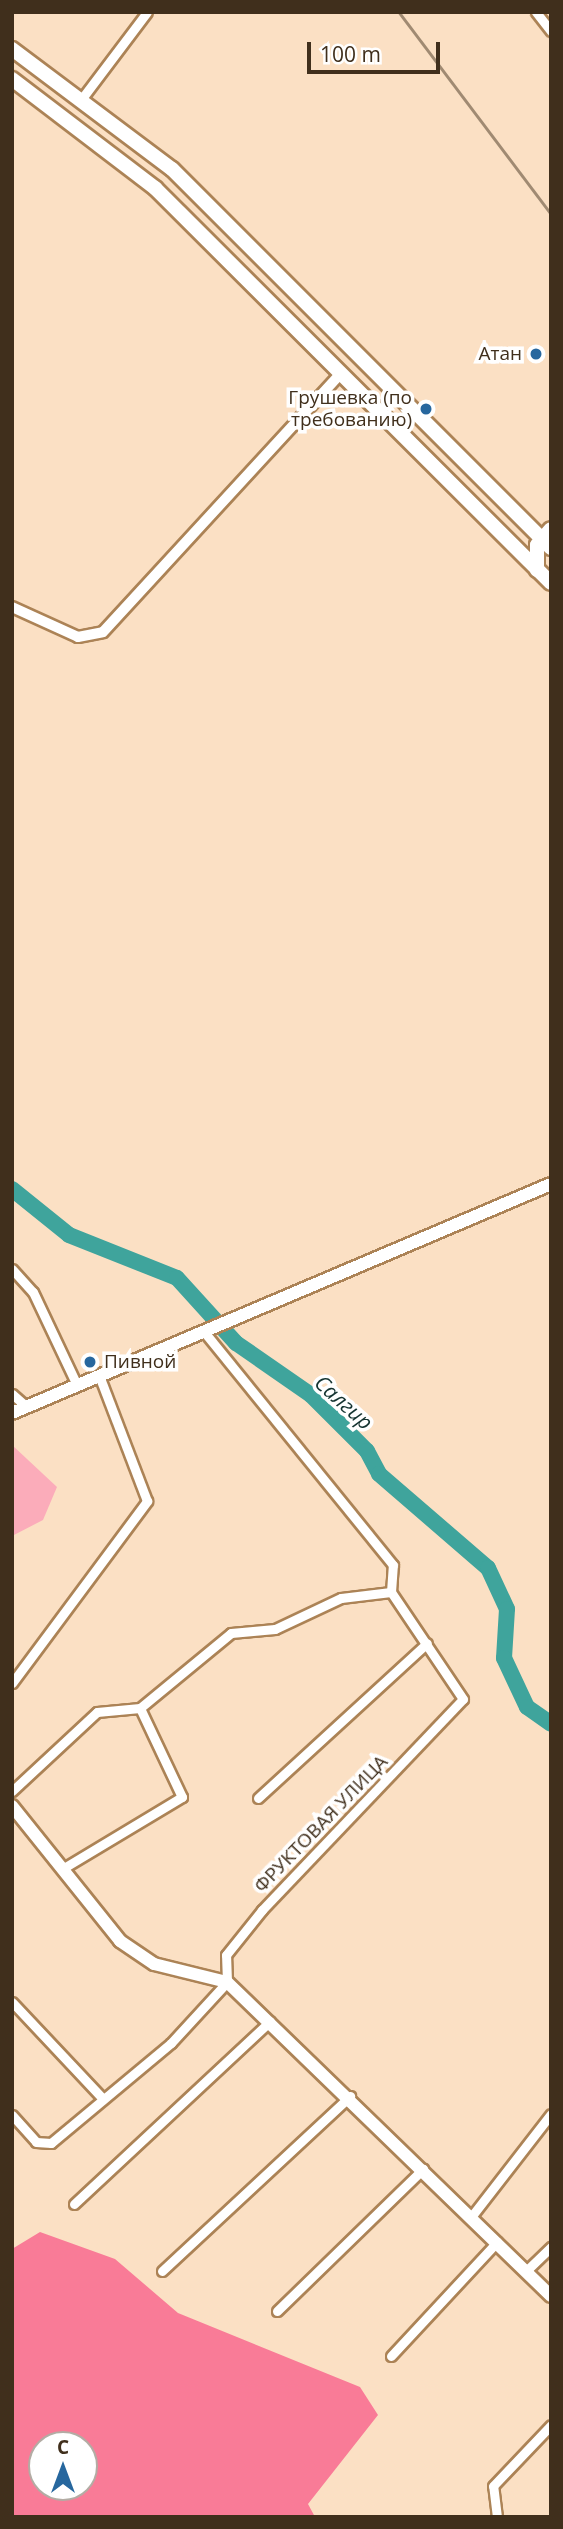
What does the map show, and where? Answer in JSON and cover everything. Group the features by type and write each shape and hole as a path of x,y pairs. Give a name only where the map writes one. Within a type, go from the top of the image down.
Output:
{"main road":[{"path":"12,48 83,97 172,169 522,519 547,536 537,570"},
{"path":"12,79 155,188 551,583"},
{"path":"12,1413 551,1184"},
{"path":"12,1806 104,1925 135,1954 171,1971 227,1982 350,2096 551,2296"}],"street":[{"path":"83,97 147,12"},
{"path":"536,12 551,31"},
{"path":"12,607 78,637 103,632 340,374"},
{"path":"12,1269 37,1299 77,1385"},
{"path":"205,1329 393,1565 390,1592 427,1643 258,1798"},
{"path":"12,1683 147,1501 99,1375"},
{"path":"12,1394 27,1407"},
{"path":"12,1791 97,1712 140,1707 231,1633 275,1629 341,1598 390,1592"},
{"name":"ФРУКТОВАЯ УЛИЦА","path":"227,1982 226,1955 262,1910 463,1699 427,1643"},
{"path":"62,1869 182,1797 140,1707"},
{"path":"12,2115 44,2146 171,2043 227,1982"},
{"path":"12,2002 103,2099"},
{"path":"74,2204 270,2021"},
{"path":"162,2271 350,2096"},
{"path":"471,2217 551,2114"},
{"path":"277,2311 423,2169"},
{"path":"391,2356 498,2242"},
{"path":"526,2272 551,2246"},
{"path":"497,2517 493,2486 551,2425"}],"shaded area":[{"path":"12,1445 57,1487 43,1520 12,1536"},
{"path":"40,2232 115,2259 178,2313 360,2387 378,2415 308,2504 315,2517 12,2517 12,2249"}],"waterway":[{"name":"Салгир","path":"12,1189 69,1235 177,1278 236,1343 311,1395 367,1451 379,1474 488,1568 507,1609 504,1658 527,1707 551,1724"}],"railway":[{"path":"399,12 551,214"}],"place":[{"name":"Атан","path":"536,354"},
{"name":"Грушевка (по требованию)","path":"426,409"},
{"name":"Пивной","path":"90,1362"}]}
